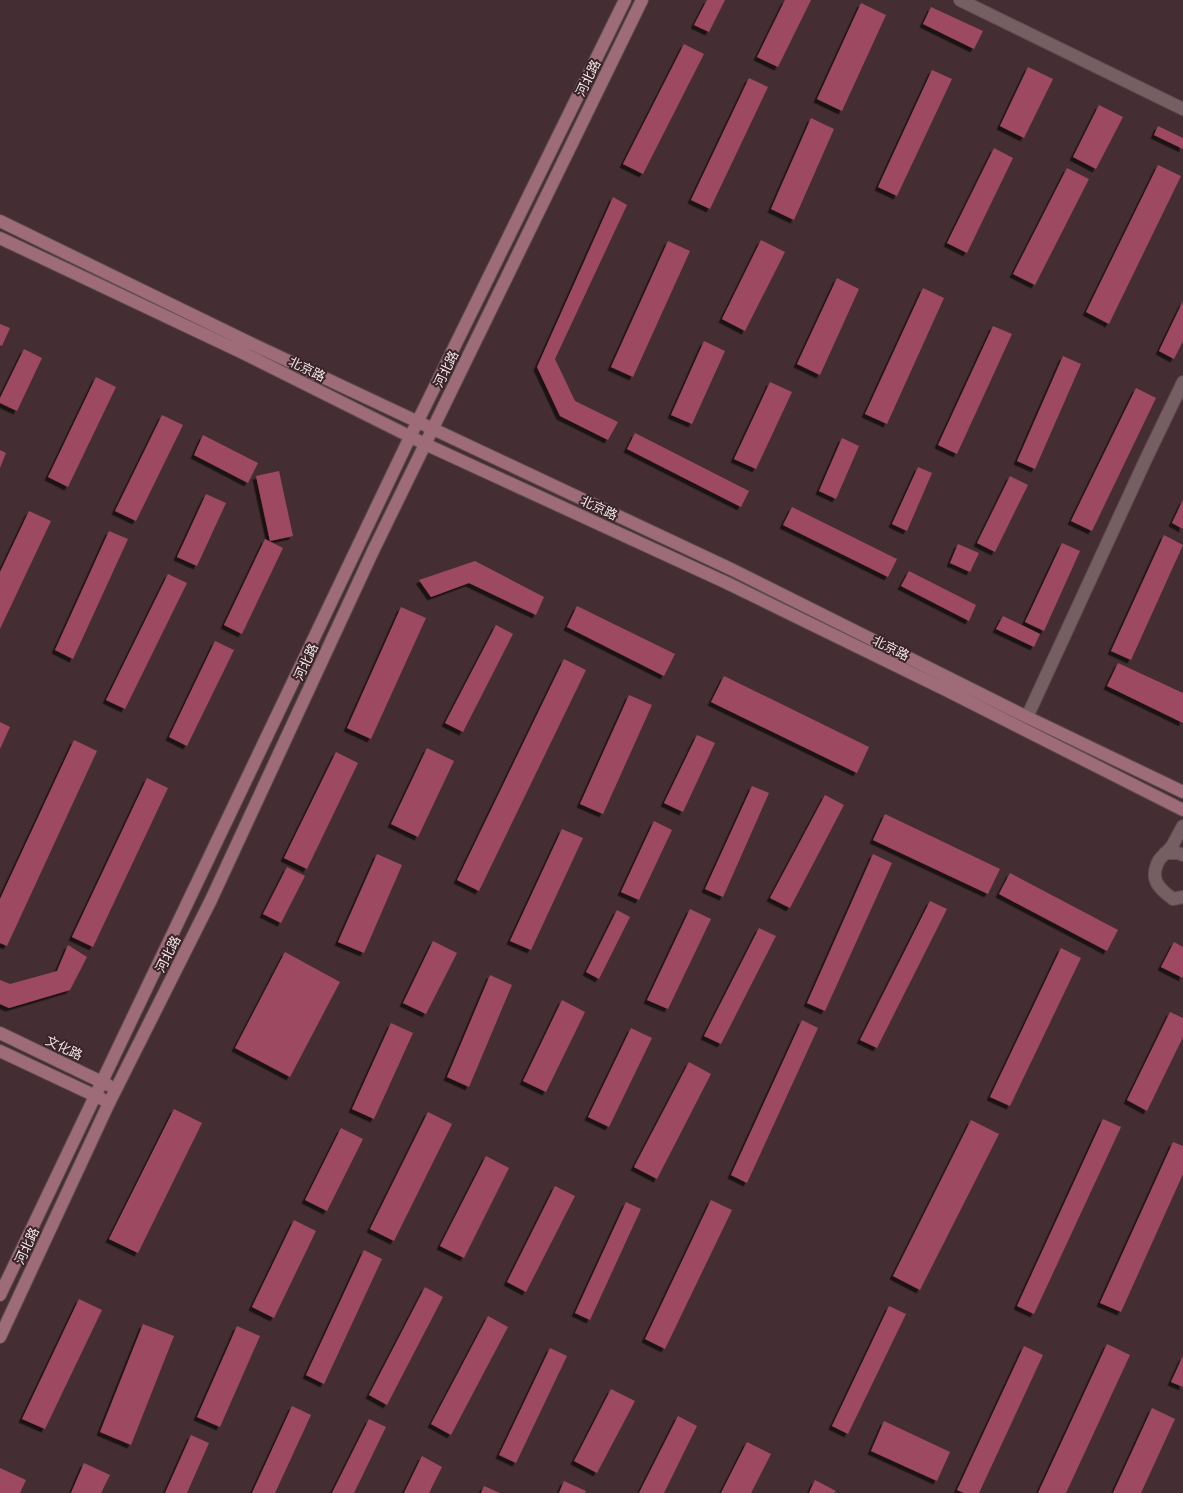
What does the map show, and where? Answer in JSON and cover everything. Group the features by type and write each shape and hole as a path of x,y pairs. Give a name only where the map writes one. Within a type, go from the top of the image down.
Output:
{"street":[{"name":"河北路","path":"0,1295 411,435 625,0"},
{"name":"河北路","path":"0,1337 109,1103 211,900 425,444 642,0"},
{"path":"960,0 1183,109"},
{"name":"北京路","path":"0,221 253,344 733,570 1027,717 1183,792"},
{"name":"北京路","path":"0,238 234,349 411,435 425,444 727,583 939,687 1183,810"},
{"path":"1027,717 1183,382"},
{"path":"1183,826 1172,846 1160,860 1155,871 1155,881 1161,891 1173,899 1183,897"},
{"path":"1165,854 1178,853 1183,855"},
{"name":"文化路","path":"0,1033 116,1089"},
{"path":"0,1051 109,1103"}],"building":[{"path":"707,0 725,0 709,32 694,25"},
{"path":"785,0 811,0 778,67 757,57"},
{"path":"861,3 886,15 842,111 817,99"},
{"path":"931,7 983,31 974,49 923,24"},
{"path":"684,44 704,54 643,174 623,164"},
{"path":"1028,67 1053,79 1024,138 1000,126"},
{"path":"932,70 952,79 897,196 878,187"},
{"path":"749,78 768,87 710,209 691,200"},
{"path":"1099,105 1123,117 1096,169 1073,157"},
{"path":"811,118 834,129 794,220 771,209"},
{"path":"1158,126 1183,138 1183,149 1154,135"},
{"path":"994,148 1013,158 967,253 947,243"},
{"path":"1158,165 1181,176 1109,324 1086,312"},
{"path":"1067,168 1089,179 1035,285 1013,274"},
{"path":"613,197 627,205 555,359 575,401 618,422 608,440 560,416 537,367"},
{"path":"761,240 785,252 745,331 722,319"},
{"path":"668,241 690,251 633,377 611,367"},
{"path":"837,278 859,289 820,375 797,364"},
{"path":"923,288 944,298 887,424 865,414"},
{"path":"1183,301 1183,341 1174,359 1159,351"},
{"path":"0,324 10,328 2,346 0,345"},
{"path":"993,326 1012,334 957,454 938,445"},
{"path":"704,341 725,351 692,424 671,415"},
{"path":"24,349 42,358 17,411 0,403 0,398"},
{"path":"1063,356 1081,364 1035,469 1017,461"},
{"path":"96,377 116,387 68,487 48,477"},
{"path":"770,382 792,392 756,469 734,459"},
{"path":"1136,388 1156,398 1092,531 1071,521"},
{"path":"162,415 183,425 136,521 115,511"},
{"path":"635,433 749,491 741,507 627,449"},
{"path":"203,435 258,463 248,483 194,455"},
{"path":"842,438 859,446 836,499 819,491"},
{"path":"0,450 6,453 0,468"},
{"path":"918,467 932,473 907,531 892,524"},
{"path":"279,471 293,536 270,541 256,476"},
{"path":"1010,476 1028,485 995,552 977,543"},
{"path":"206,494 226,503 197,566 177,557"},
{"path":"1183,500 1183,529 1172,523"},
{"path":"792,507 897,559 888,577 783,525"},
{"path":"29,511 51,521 0,629 0,572"},
{"path":"109,531 128,539 73,659 55,650"},
{"path":"1164,535 1183,545 1131,660 1111,651"},
{"path":"265,539 283,548 242,634 224,625"},
{"path":"1062,543 1080,551 1044,631 1025,622"},
{"path":"958,544 979,553 970,572 950,563"},
{"path":"475,561 544,597 536,615 469,583 431,597 419,580"},
{"path":"909,571 976,605 969,621 901,586"},
{"path":"168,574 187,583 125,709 106,700"},
{"path":"577,606 675,654 664,676 567,627"},
{"path":"401,607 426,618 371,739 347,728"},
{"path":"1003,616 1040,634 1034,647 996,629"},
{"path":"496,625 513,634 463,732 445,723"},
{"path":"215,641 234,650 187,746 169,737"},
{"path":"564,659 586,670 479,891 457,880"},
{"path":"1118,663 1183,693 1183,723 1107,686"},
{"path":"724,676 869,747 857,773 711,702"},
{"path":"629,695 652,705 603,814 580,804"},
{"path":"0,722 10,727 0,749"},
{"path":"697,735 715,743 683,812 664,803"},
{"path":"74,740 97,751 7,946 0,943 0,899"},
{"path":"427,748 454,761 418,837 391,824"},
{"path":"336,752 358,763 307,869 284,858"},
{"path":"147,778 168,788 93,947 72,937"},
{"path":"752,786 769,793 723,897 705,889"},
{"path":"825,795 844,805 790,908 770,898"},
{"path":"885,814 1000,869 988,894 873,840"},
{"path":"654,821 672,830 639,900 621,892"},
{"path":"562,829 583,838 531,950 510,941"},
{"path":"377,854 402,865 364,953 338,942"},
{"path":"873,854 892,863 825,1011 807,1003"},
{"path":"287,867 305,876 281,923 263,914"},
{"path":"1010,873 1118,930 1107,951 999,894"},
{"path":"930,901 947,909 877,1048 860,1040"},
{"path":"690,909 711,919 668,1009 647,1000"},
{"path":"617,910 630,917 599,979 586,972"},
{"path":"759,928 776,936 721,1044 704,1036"},
{"path":"433,941 457,953 426,1014 403,1003"},
{"path":"1174,942 1183,947 1183,978 1161,967"},
{"path":"68,945 87,957 70,990 9,1008 0,1004 0,980 10,984 57,971"},
{"path":"1061,948 1081,958 1010,1106 990,1097"},
{"path":"285,952 340,982 290,1077 235,1048"},
{"path":"490,975 512,985 469,1087 447,1077"},
{"path":"562,1000 585,1012 546,1092 523,1081"},
{"path":"1170,1012 1183,1018 1183,1037 1147,1111 1127,1100"},
{"path":"802,1020 818,1028 747,1183 731,1175"},
{"path":"391,1023 413,1033 374,1119 352,1109"},
{"path":"631,1028 652,1038 609,1127 588,1117"},
{"path":"689,1062 711,1074 657,1179 634,1167"},
{"path":"174,1109 202,1123 138,1253 109,1239"},
{"path":"428,1112 452,1124 394,1241 370,1229"},
{"path":"1103,1119 1121,1127 1034,1314 1017,1306"},
{"path":"971,1120 999,1134 920,1290 893,1276"},
{"path":"341,1128 363,1139 327,1211 305,1200"},
{"path":"1173,1142 1183,1146 1183,1174 1121,1312 1100,1303"},
{"path":"486,1156 509,1168 464,1258 440,1246"},
{"path":"555,1186 575,1196 526,1292 507,1282"},
{"path":"711,1200 732,1210 665,1349 645,1339"},
{"path":"626,1202 641,1209 590,1320 575,1313"},
{"path":"294,1220 316,1231 274,1318 252,1307"},
{"path":"364,1250 382,1259 324,1384 306,1375"},
{"path":"425,1287 443,1297 387,1405 369,1395"},
{"path":"79,1299 102,1310 45,1429 22,1419"},
{"path":"889,1306 906,1314 848,1434 832,1426"},
{"path":"488,1316 508,1327 451,1435 431,1424"},
{"path":"143,1324 174,1336 131,1445 100,1432"},
{"path":"237,1326 260,1336 220,1427 197,1417"},
{"path":"1107,1344 1130,1355 1066,1493 1038,1493"},
{"path":"1024,1346 1043,1355 979,1493 964,1493 957,1490"},
{"path":"550,1348 567,1356 516,1463 499,1455"},
{"path":"1183,1356 1183,1387 1171,1382"},
{"path":"611,1389 635,1401 597,1473 574,1461"},
{"path":"292,1406 311,1415 275,1493 252,1493"},
{"path":"1152,1408 1175,1419 1141,1493 1113,1493"},
{"path":"678,1416 697,1426 664,1493 639,1493"},
{"path":"369,1419 386,1427 354,1493 332,1493"},
{"path":"884,1421 950,1452 937,1481 871,1451"},
{"path":"191,1435 209,1443 187,1493 165,1493"},
{"path":"747,1442 771,1454 751,1493 721,1493"},
{"path":"422,1456 442,1467 429,1493 404,1493"},
{"path":"84,1463 110,1475 101,1493 71,1493"},
{"path":"0,1468 26,1480 20,1493 0,1493"},
{"path":"815,1480 836,1491 834,1493 809,1493"},
{"path":"564,1481 586,1491 585,1493 559,1493"},
{"path":"484,1486 500,1493 481,1493"}]}
